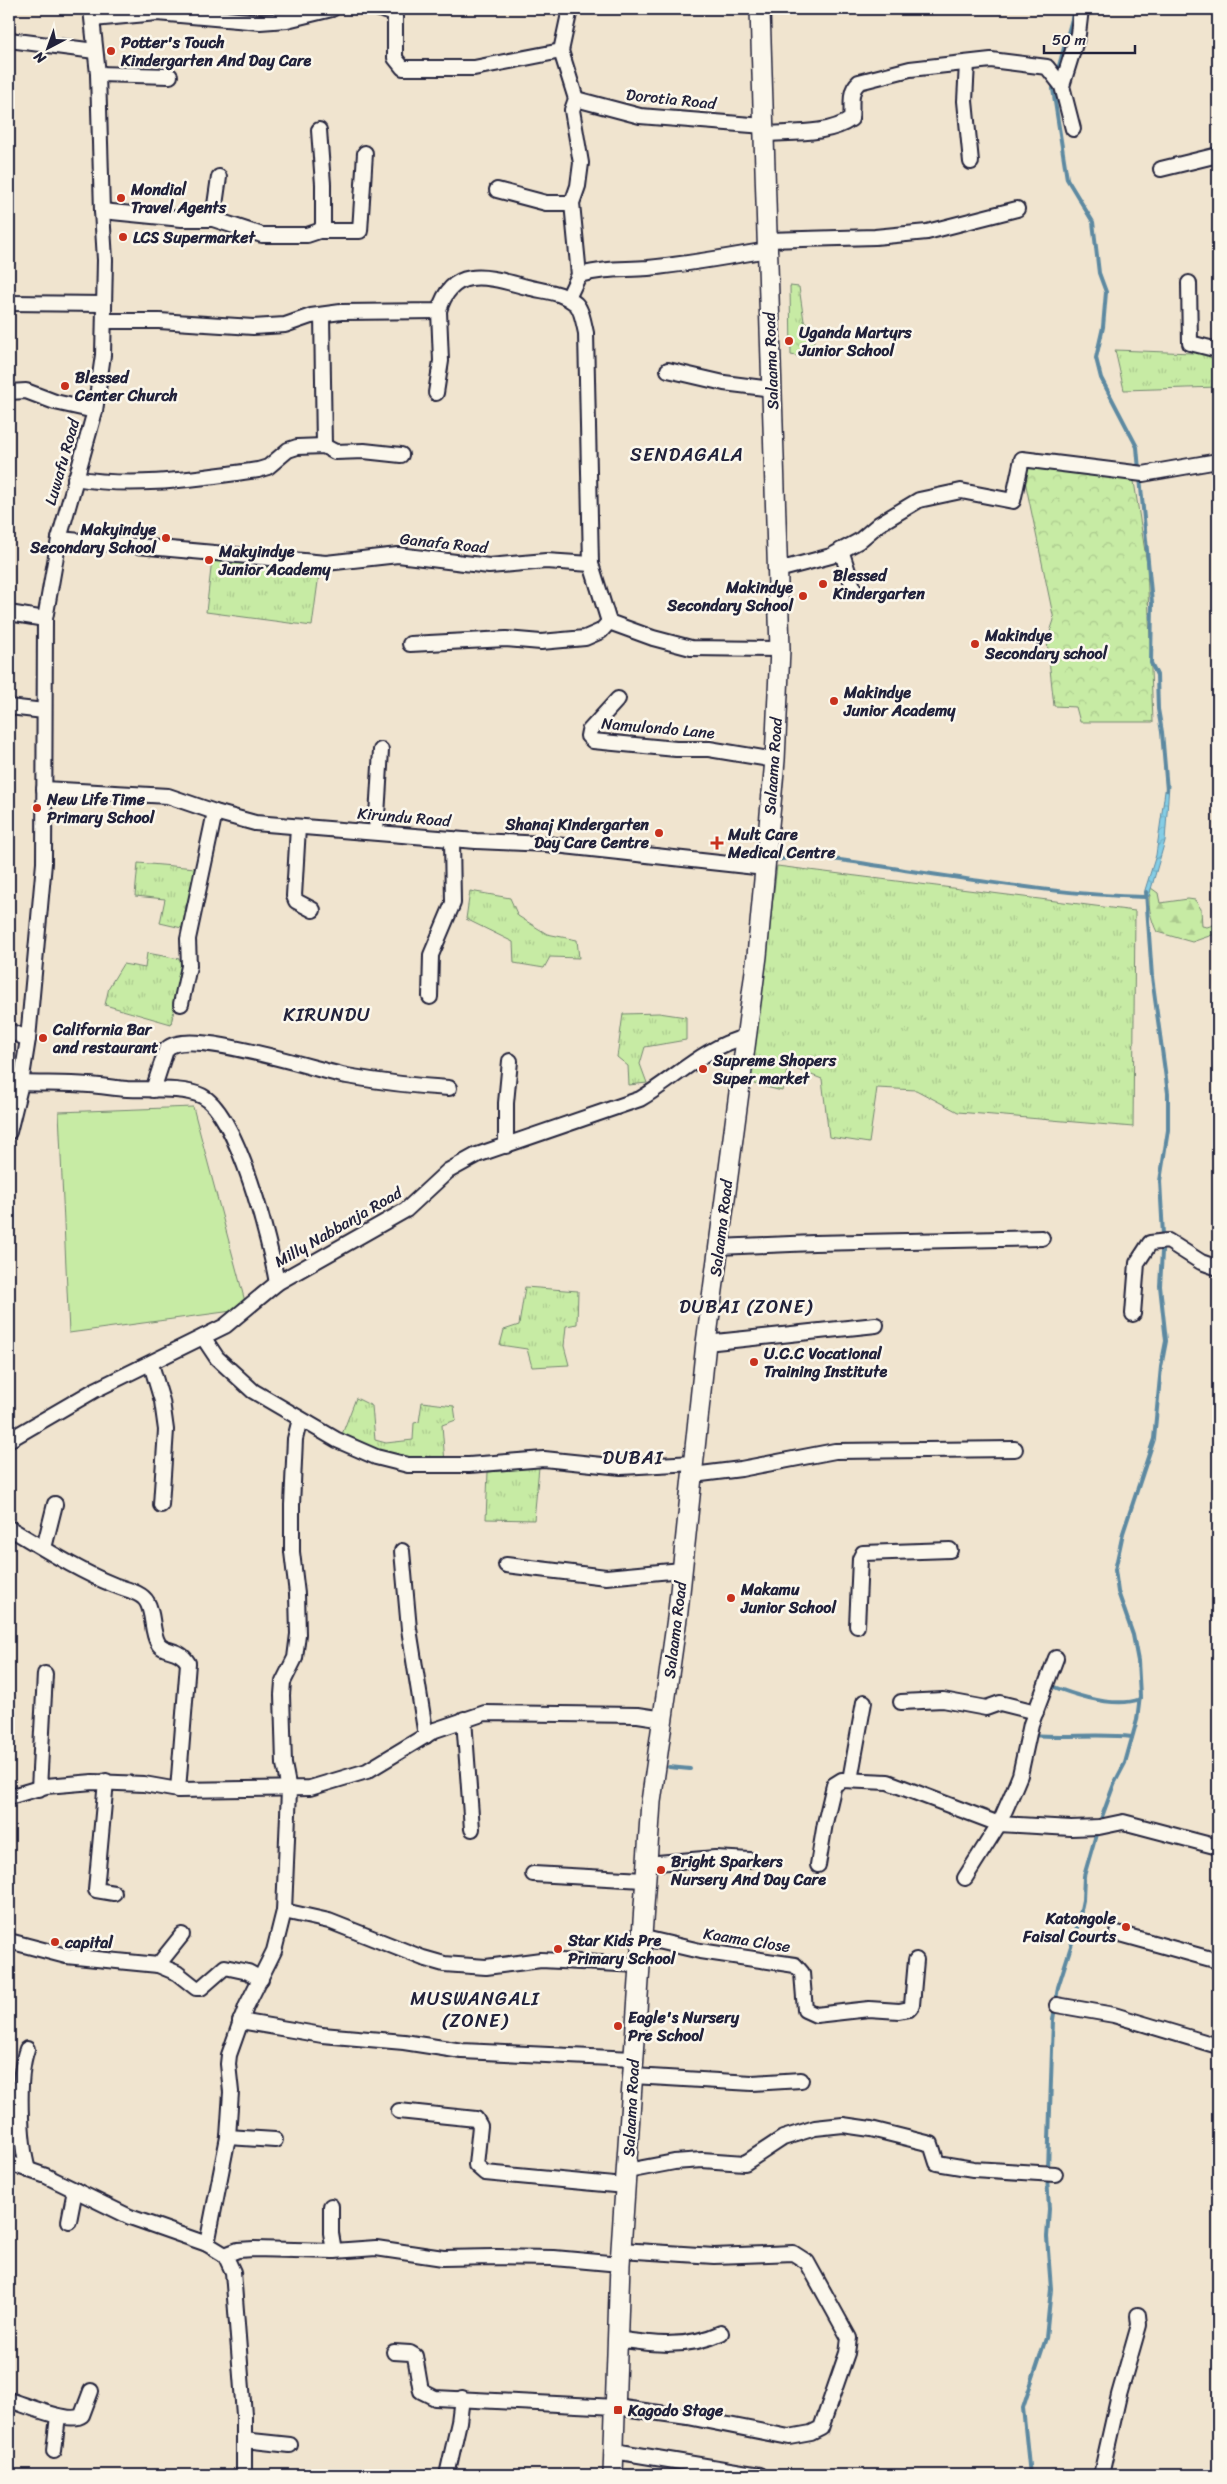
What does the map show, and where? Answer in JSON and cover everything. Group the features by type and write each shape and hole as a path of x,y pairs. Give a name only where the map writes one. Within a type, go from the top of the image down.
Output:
{"main road":[{"name":"Salaama Road","path":"613,2475 620,2257 640,1938 651,1802 664,1719 706,1343 756,956 775,760 780,649 760,9"}],"street":[{"path":"92,14 156,13 260,22 287,20 332,9"},
{"path":"379,9 392,13 395,17 395,58 403,68 474,68 561,51"},
{"path":"568,298 579,275 576,262 572,203 578,186 581,163 572,110 576,99 561,51 570,9"},
{"path":"1061,85 1078,34 1081,9"},
{"name":"Luwafu Road","path":"9,1132 21,1083 28,1039 44,864 45,619 59,540 95,411 103,355 105,260 98,74 92,14"},
{"path":"9,40 96,51"},
{"path":"971,162 965,101 966,62 991,60 1050,69 1061,85 1073,129"},
{"name":"Dorotia Road","path":"576,99 640,116 764,130 817,130 844,124 851,119 851,94 859,82 910,69 966,62"},
{"path":"98,74 170,76"},
{"path":"319,130 323,184 323,226 320,231"},
{"path":"102,211 182,219 213,219 262,235 307,236 320,231 360,231 365,153"},
{"path":"1161,169 1218,155"},
{"path":"213,219 219,177"},
{"path":"497,190 546,202 572,203"},
{"path":"579,275 604,268 647,268 705,262 767,245 927,232 1017,209"},
{"path":"436,393 441,361 438,311 442,299 455,283 468,278 499,279 528,288 559,292 578,306 586,333 591,564 609,622"},
{"path":"1189,283 1190,343 1218,350"},
{"path":"9,303 104,304"},
{"path":"105,321 159,321 252,327 285,325 322,314 438,311"},
{"path":"322,314 324,446"},
{"path":"668,370 724,383 772,389"},
{"path":"9,392 26,391 55,402 95,411"},
{"path":"75,478 112,482 183,480 258,470 268,467 288,450 297,447 324,446 335,452 364,451 401,455"},
{"path":"778,570 811,563 842,550 859,541 879,524 919,500 961,491 1012,501 1022,458 1139,474 1218,461"},
{"name":"Ganafa Road","path":"59,540 326,563 398,555 489,566 546,561 591,564"},
{"path":"842,550 854,590"},
{"path":"9,613 45,619"},
{"path":"410,644 506,639 541,642 585,638 601,631 609,622"},
{"path":"609,622 654,638 691,648 780,649"},
{"name":"Namulondo Lane","path":"618,699 589,731 588,736 593,740 676,749 709,749 775,760"},
{"path":"9,707 44,710"},
{"path":"376,832 381,750"},
{"name":"Kirundu Road","path":"44,789 168,796 214,812 255,823 452,839 546,844 765,868"},
{"path":"181,1004 189,966 188,939 214,812"},
{"path":"298,827 294,896 296,901 313,910"},
{"path":"430,997 431,955 452,903 452,839"},
{"path":"9,1031 28,1039"},
{"name":"Milly Nabbanja Road","path":"9,1440 95,1390 225,1326 277,1283 406,1210 459,1164 477,1155 640,1099 708,1051 727,1041 746,1037"},
{"path":"153,1090 166,1050 169,1046 178,1042 229,1047 291,1060 323,1071 398,1085 449,1088"},
{"path":"506,1146 506,1103 510,1061"},
{"path":"21,1083 88,1085 197,1094 210,1101 218,1109 228,1128 259,1209 277,1283"},
{"path":"718,1247 1042,1238"},
{"path":"1133,1314 1137,1263 1150,1243 1168,1241 1201,1262 1218,1268"},
{"path":"706,1343 876,1325"},
{"path":"203,1337 217,1358 241,1381 300,1419 337,1440 376,1457 408,1465 469,1465 544,1459 621,1467 741,1469 835,1452 1015,1449"},
{"path":"151,1364 162,1401 166,1430 161,1505"},
{"path":"207,2244 228,2137 231,2092 228,2064 240,2021 274,1951 284,1912 289,1790 284,1764 282,1695 283,1682 295,1658 298,1634 297,1594 292,1552 292,1505 295,1439 300,1419"},
{"path":"44,1548 55,1504"},
{"path":"9,1528 81,1571 142,1596 150,1608 158,1644 163,1648 184,1656 188,1663 178,1790"},
{"path":"402,1550 409,1629 426,1736"},
{"path":"857,1626 860,1559 863,1552 950,1550"},
{"path":"506,1565 606,1577 682,1570"},
{"path":"965,1878 999,1824 1020,1776 1036,1712 1056,1658"},
{"path":"39,1789 45,1674"},
{"path":"901,1702 943,1700 986,1708 1000,1703 1036,1712"},
{"path":"850,1780 854,1752 862,1722 864,1702"},
{"path":"9,1797 39,1789 106,1781 178,1790 289,1790 325,1786 367,1771 426,1736 464,1719 485,1714 638,1715 664,1719"},
{"path":"464,1719 472,1829"},
{"path":"818,1865 824,1823 834,1785 838,1781 850,1780 888,1782 999,1824 1040,1827 1099,1827 1123,1822 1218,1847"},
{"path":"106,1781 96,1890 114,1893"},
{"path":"533,1874 645,1872 716,1858 750,1860"},
{"path":"284,1912 329,1921 415,1956 444,1964 486,1967 540,1960 639,1965"},
{"path":"1118,1933 1218,1961"},
{"path":"158,1965 182,1935"},
{"name":"Kaama Close","path":"640,1938 700,1951 795,1965 802,1973 805,2010 816,2015 869,2009 899,2011 909,2009 912,2005 916,1960"},
{"path":"9,1941 66,1956 158,1965 177,1973 196,1988 202,1988 218,1971 225,1967 248,1972 261,1979"},
{"path":"1057,2005 1114,2015 1218,2046"},
{"path":"240,2021 322,2035 404,2042 462,2051 633,2067 752,2083 801,2080"},
{"path":"27,2049 23,2061 22,2117 24,2155 28,2170"},
{"path":"399,2110 476,2119 480,2126 476,2165 485,2173 626,2178 702,2160 745,2163 783,2138 815,2128 843,2125 870,2129 932,2144 937,2163 973,2169 1055,2174"},
{"path":"228,2137 275,2140"},
{"path":"10,2167 28,2170 130,2217 207,2244 225,2255 232,2272 244,2440 244,2475"},
{"path":"69,2221 74,2190"},
{"path":"331,2206 331,2232 334,2251"},
{"path":"225,2255 238,2250 254,2249 334,2251 376,2248 443,2258 494,2256 554,2258 714,2256 793,2253 807,2262 849,2338 847,2353 821,2428 811,2433 789,2437 688,2417 616,2407 435,2398 423,2393 415,2356 410,2353 394,2352"},
{"path":"1101,2475 1119,2395 1138,2326 1138,2315"},
{"path":"616,2339 676,2345 698,2342 721,2334"},
{"path":"9,2400 58,2416 74,2419 80,2417 91,2390"},
{"path":"447,2475 460,2422 462,2398"},
{"path":"54,2452 58,2416"},
{"path":"244,2440 290,2445"},
{"path":"614,2451 760,2475"}],"green space":[{"path":"790,286 799,287 804,321 819,331 809,351 801,357 791,355"},
{"path":"1115,350 1218,354 1218,387 1124,390"},
{"path":"1028,464 1133,475 1147,564 1153,722 1080,722 1076,707 1054,706 1047,641 1054,620 1024,476"},
{"path":"212,560 319,574 312,626 206,612"},
{"path":"138,863 196,868 191,901 186,905 185,912 189,916 186,929 160,923 165,899 135,896"},
{"path":"777,866 1135,911 1133,1127 958,1112 916,1090 877,1088 869,1143 829,1137 822,1079 788,1066 782,1091 750,1083"},
{"path":"1151,888 1158,893 1160,903 1188,899 1195,900 1201,909 1202,926 1207,927 1216,924 1218,933 1192,942 1157,932 1150,911 1149,899"},
{"path":"470,891 510,898 518,916 547,934 577,940 579,958 550,957 544,968 514,963 513,942 466,919"},
{"path":"147,953 185,960 171,1024 105,1005 109,987 123,964 145,968"},
{"path":"659,1013 686,1017 686,1040 645,1047 640,1064 647,1083 629,1085 628,1066 617,1057 623,1014"},
{"path":"193,1107 247,1309 69,1333 59,1112"},
{"path":"525,1287 578,1291 577,1324 566,1326 564,1346 569,1365 532,1367 527,1349 500,1345 504,1330 519,1325"},
{"path":"356,1398 372,1406 375,1440 386,1443 413,1440 414,1423 419,1422 422,1402 454,1406 456,1420 442,1425 445,1463 408,1462 341,1437"},
{"path":"539,1467 534,1520 486,1519 488,1472"}],"water":[{"path":"1166,784 1169,785 1165,841 1149,896 1146,897 1145,890 1156,855"}],"waterway":[{"path":"1057,73 1073,9"},
{"path":"1054,82 1053,89 1067,179 1093,222 1099,273 1106,292 1103,327 1096,358 1101,378 1137,447 1139,470"},
{"path":"1140,477 1152,603 1151,663 1157,675 1158,709 1167,790"},
{"path":"771,861 787,858 822,858 1028,887 1086,894 1145,897"},
{"path":"1100,1822 1114,1784 1125,1763 1137,1720 1140,1696 1138,1661 1133,1635 1118,1592 1115,1570 1123,1533 1154,1439 1161,1367 1166,1341 1160,1286 1163,1235 1160,1181 1168,1130 1168,1093 1152,977 1146,892"},
{"path":"1049,1685 1070,1693 1106,1702 1130,1702 1140,1699"},
{"path":"1033,1735 1132,1737"},
{"path":"669,1767 690,1769"},
{"path":"1048,2170 1053,2020 1058,1987 1078,1924 1083,1900 1084,1876 1097,1831"},
{"path":"1030,2475 1023,2408 1046,2338 1051,2289 1047,2237 1049,2209 1047,2177"}],"place":[{"name":"Potter's Touch Kindergarten And Day Care","path":"111,51"},
{"name":"Mondial Travel Agents","path":"121,198"},
{"name":"LCS Supermarket","path":"123,237"},
{"name":"Uganda Martyrs Junior School","path":"789,341"},
{"name":"Blessed Center Church","path":"65,386"},
{"name":"Makyindye Secondary School","path":"166,538"},
{"name":"Makyindye Junior Academy","path":"209,560"},
{"name":"Blessed Kindergarten","path":"823,584"},
{"name":"Makindye Secondary School","path":"803,596"},
{"name":"Makindye Secondary school","path":"975,644"},
{"name":"Makindye Junior Academy","path":"834,701"},
{"name":"New Life Time Primary School","path":"37,808"},
{"name":"Shanaj Kindergarten Day Care Centre","path":"659,833"},
{"name":"Mult Care Medical Centre","path":"717,843"},
{"name":"California Bar and restaurant","path":"43,1038"},
{"name":"Supreme Shopers Super market","path":"703,1069"},
{"name":"U.C.C Vocational Training Institute","path":"754,1362"},
{"name":"Makamu Junior School","path":"731,1598"},
{"name":"Bright Sparkers Nursery And Day Care","path":"661,1870"},
{"name":"Katongole Faisal Courts","path":"1126,1927"},
{"name":"capital","path":"55,1942"},
{"name":"Star Kids Pre Primary School","path":"558,1949"},
{"name":"Eagle's Nursery Pre School","path":"618,2026"},
{"name":"Kagodo Stage","path":"618,2410"}],"district":[{"name":"SENDAGALA","path":"687,454"},
{"name":"KIRUNDU","path":"327,1014"},
{"name":"DUBAI (ZONE)","path":"746,1306"},
{"name":"DUBAI","path":"633,1457"},
{"name":"MUSWANGALI (ZONE)","path":"475,2009"}]}
